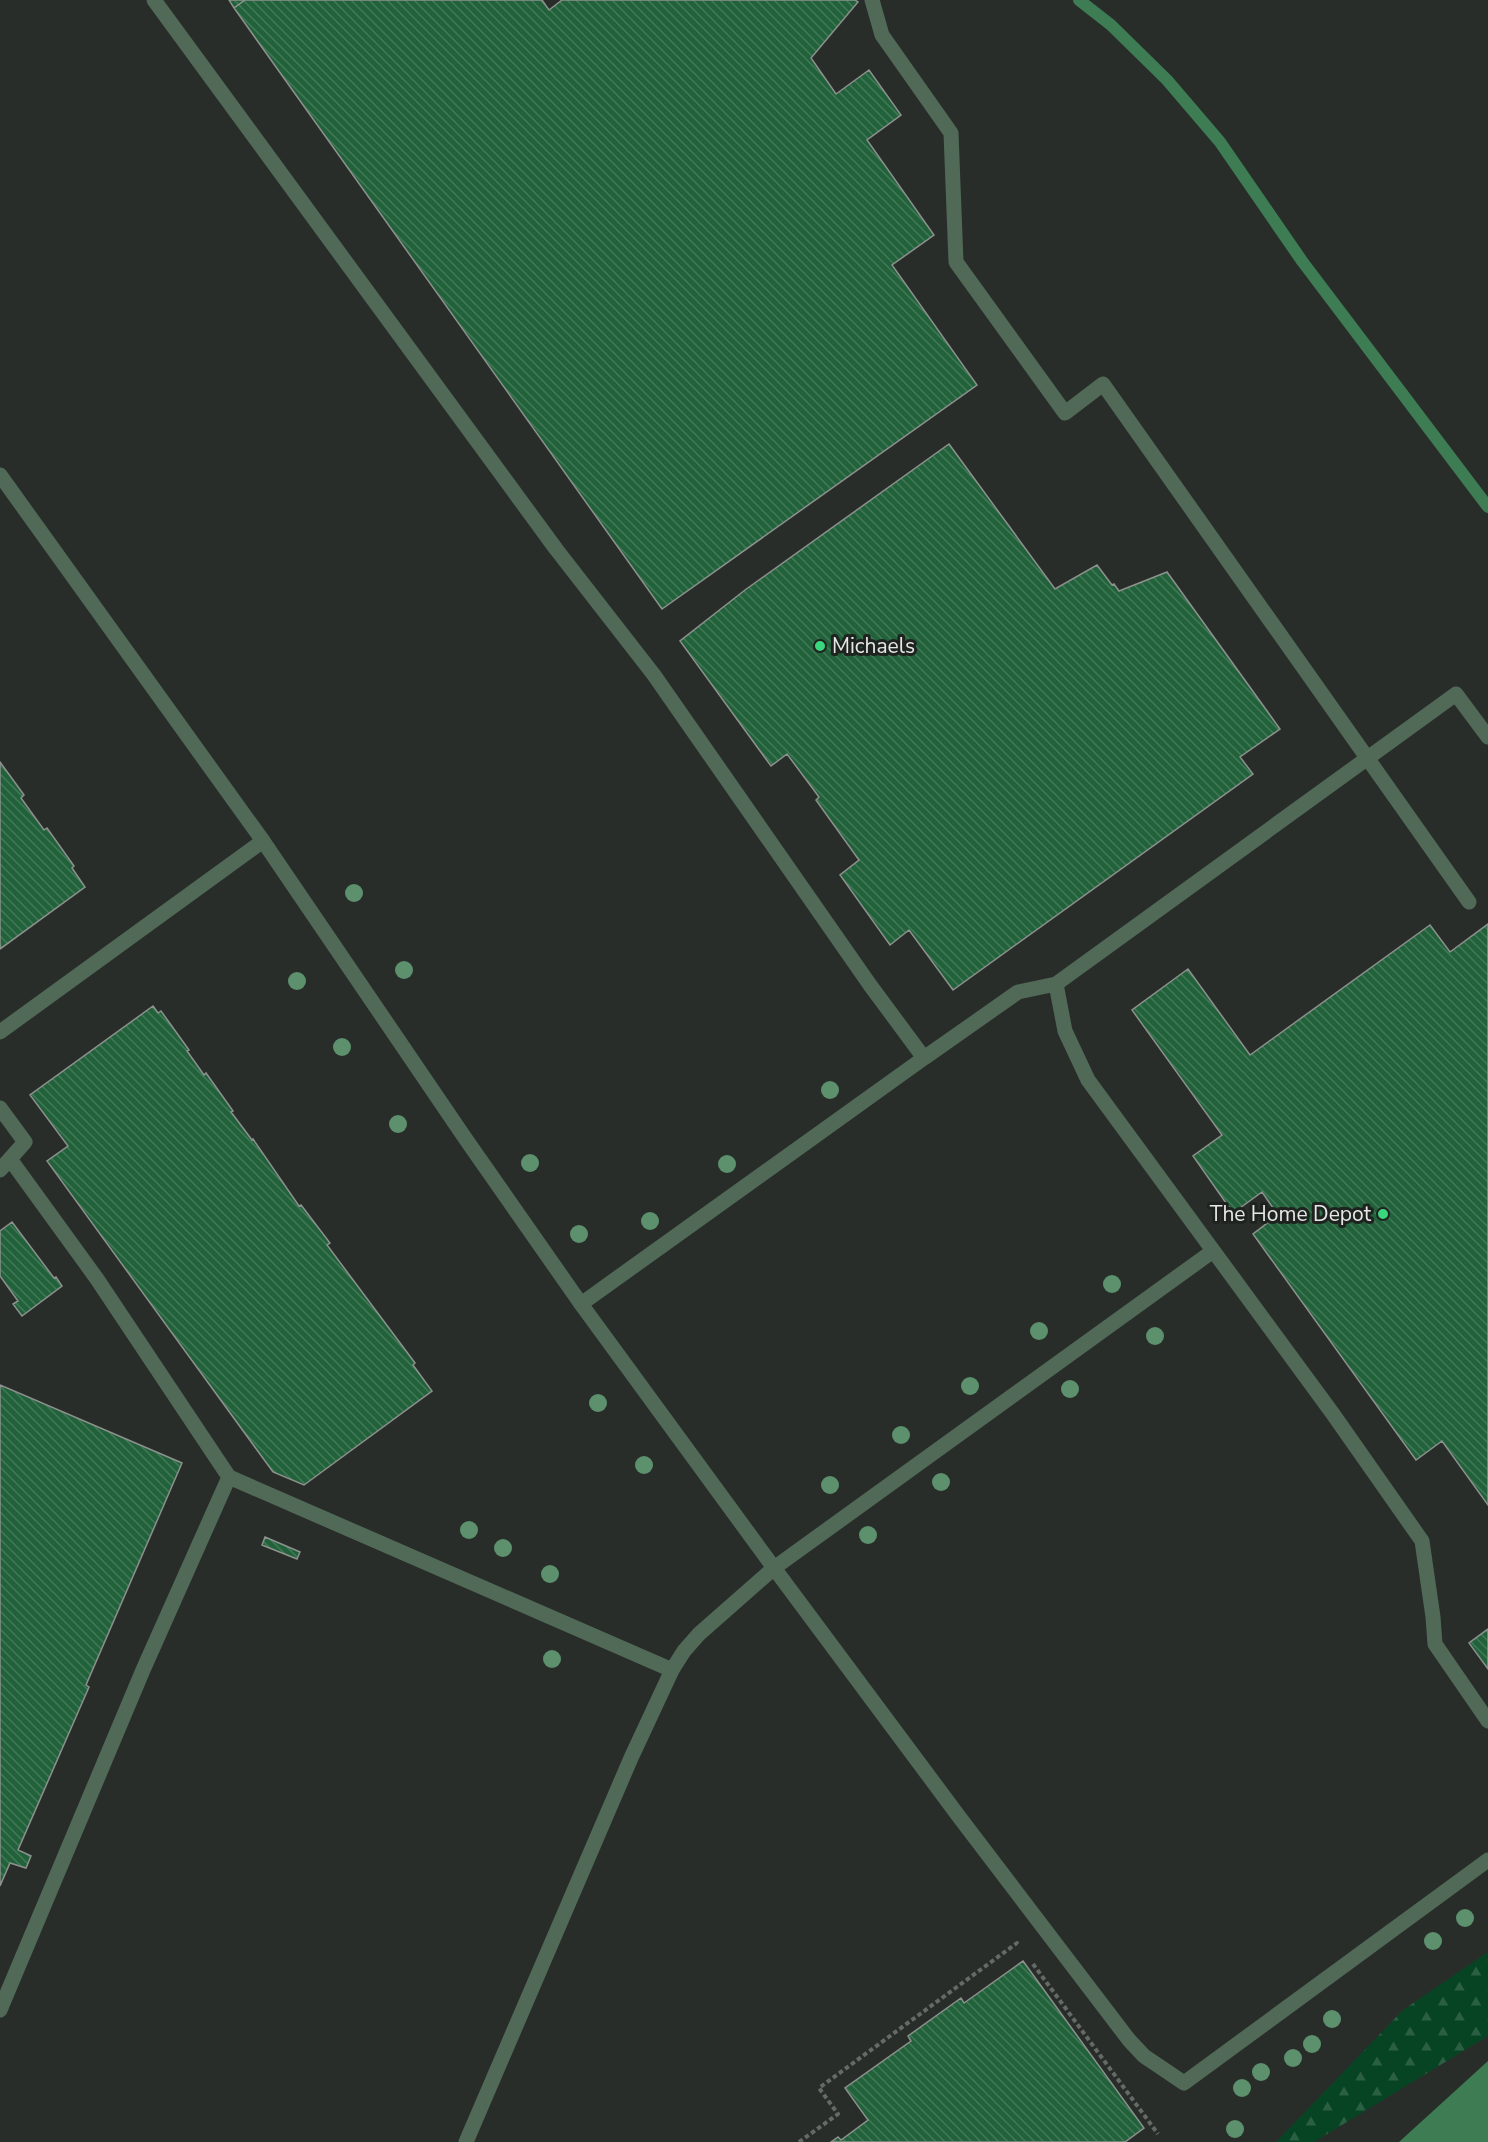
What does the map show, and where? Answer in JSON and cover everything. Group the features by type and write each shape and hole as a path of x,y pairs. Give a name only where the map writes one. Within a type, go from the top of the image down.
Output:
{"street":[{"path":"154,0 556,549 654,675 924,1058"},
{"path":"872,0 882,35 951,133 956,262 1065,413 1103,384 1469,902"},
{"path":"0,475 263,841 581,1304 960,1818 1129,2040 1151,2061 1184,2083 1488,1860"},
{"path":"581,1304 1018,992 1056,984 1456,694 1488,737"},
{"path":"0,1032 263,841"},
{"path":"1056,984 1065,1031 1088,1080 1333,1414 1422,1541 1435,1644 1488,1721"},
{"path":"0,1108 25,1142 5,1165 97,1279 229,1477 672,1670"},
{"path":"466,2142 631,1758 672,1670 684,1651 699,1634 774,1568 1213,1251"},
{"path":"0,2010 143,1670 229,1477"}],"path":[{"path":"799,2142 838,2114 819,2088 1017,1943 1024,1952"},
{"path":"1031,1962 1158,2133"}],"green space":[{"path":"1488,1952 1488,2036 1314,2142 1276,2142 1403,2010"}],"shaded area":[{"path":"1488,2061 1488,2142 1399,2142"}],"building":[{"path":"229,0 245,0 234,8"},
{"path":"245,0 542,0 549,10 562,0 855,0 858,2 811,58 836,94 869,70 901,115 867,140 934,235 892,265 977,385 662,609 234,8"},
{"path":"949,444 1055,589 1097,565 1119,591 1167,572 1280,729 1240,757 1253,774 953,990 909,930 890,945 840,875 859,860 816,800 819,797 787,754 771,766 680,641 745,590"},
{"path":"0,762 24,795 21,798 44,830 47,828 74,866 72,868 85,887 0,949"},
{"name":"The Home Depot","path":"1488,924 1488,1505 1442,1441 1416,1460 1253,1234 1278,1215 1262,1192 1233,1213 1193,1156 1222,1135 1132,1010 1188,969 1250,1055 1430,925 1450,952"},
{"path":"153,1006 158,1013 161,1011 189,1050 187,1051 204,1075 206,1073 233,1111 231,1112 253,1139 299,1206 301,1205 330,1243 327,1245 415,1363 413,1365 432,1391 304,1485 273,1472 47,1161 68,1146 30,1095"},
{"path":"12,1222 62,1286 22,1316 13,1304 18,1301 0,1276 0,1231"},
{"path":"0,1385 182,1463 18,1850 31,1856 26,1868 10,1863 0,1886"},
{"path":"265,1537 300,1552 297,1559 262,1545"},
{"path":"1488,1629 1488,1669 1469,1643"},
{"path":"1023,1961 1144,2128 1125,2142 831,2142 838,2137 841,2140 868,2120 845,2088 911,2041 908,2036 961,1998 964,2003"}],"waterway":[{"path":"1079,0 1111,25 1167,80 1220,142 1302,261 1488,507"}],"place":[{"name":"Michaels","path":"820,646"},
{"name":"The Home Depot","path":"1383,1214"}]}
